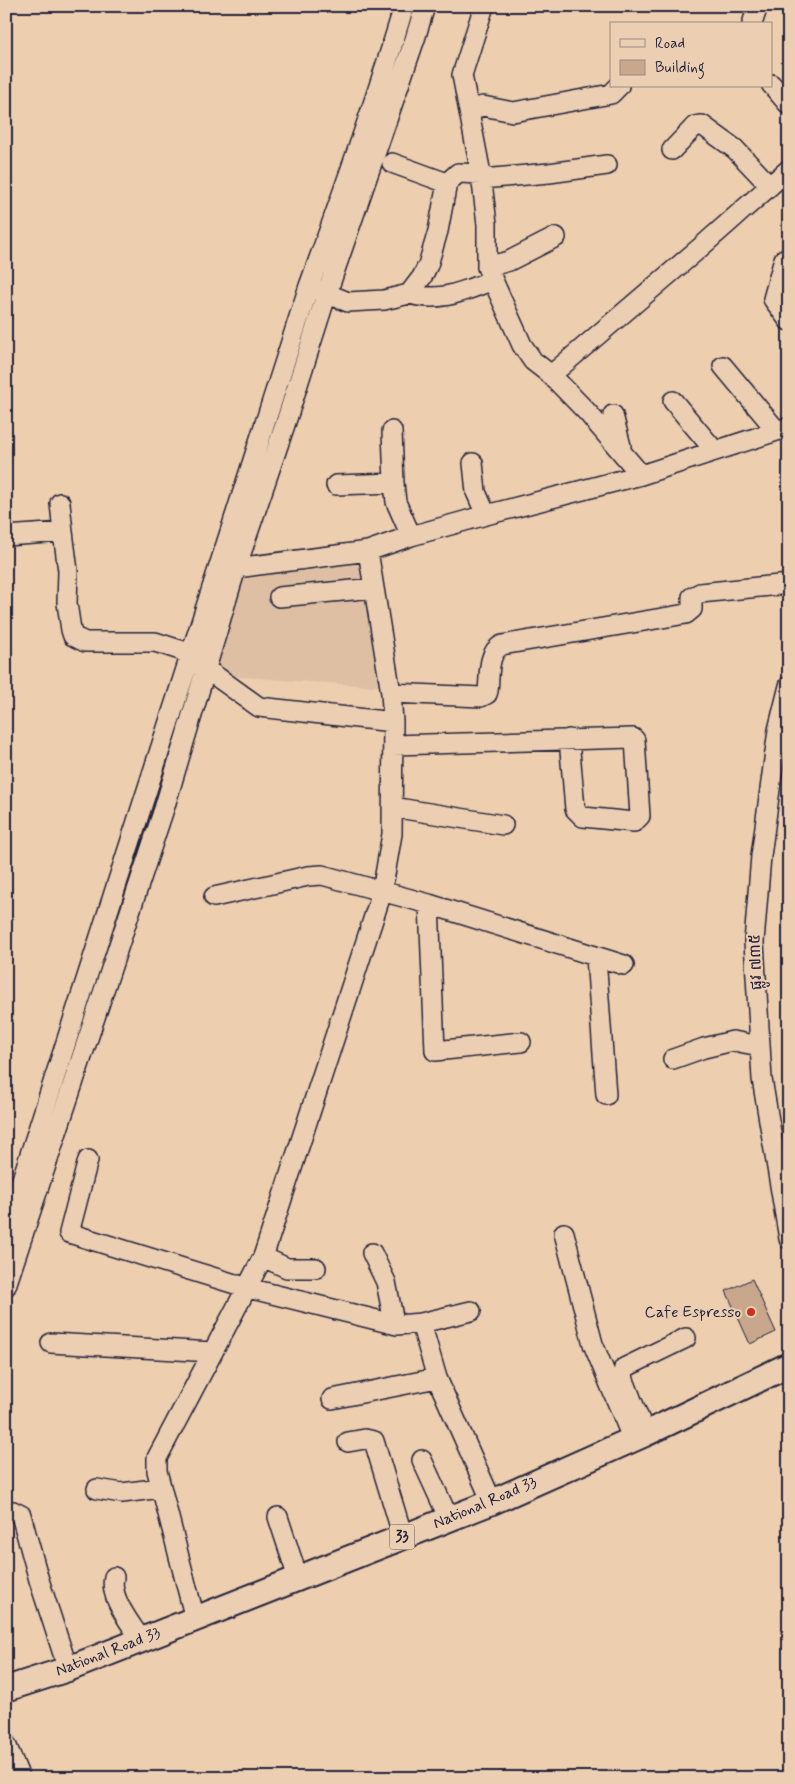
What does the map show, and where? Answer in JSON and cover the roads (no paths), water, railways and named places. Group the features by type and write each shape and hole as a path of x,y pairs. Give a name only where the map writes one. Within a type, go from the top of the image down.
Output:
{"main road":[{"name":"National Road 33","path":"6,1689 68,1669 492,1502 639,1437 789,1365"}],"street":[{"path":"6,1229 309,286 362,137 404,6"},
{"path":"6,1286 164,809 236,568 425,6"},
{"path":"484,6 462,75 482,176 490,274 522,345 533,361 551,375 588,413 641,475"},
{"path":"753,22 758,6"},
{"path":"772,85 789,106"},
{"path":"470,110 483,106 513,112 611,94 617,88"},
{"path":"672,150 695,126 702,125 734,149 770,186"},
{"path":"392,163 447,182"},
{"path":"408,294 422,277 428,265 438,231 447,182 458,173 482,176 549,173 607,165"},
{"path":"551,375 789,169"},
{"path":"309,286 348,302 384,300 408,294 423,298 436,298 458,293 509,261 556,237"},
{"path":"784,259 773,298 789,321"},
{"path":"236,568 368,551 411,536 486,515 641,475 783,429 723,366"},
{"path":"673,402 714,450"},
{"path":"613,415 621,446 619,450"},
{"path":"392,431 396,502 411,536"},
{"path":"473,463 476,492 486,515"},
{"path":"336,485 394,483"},
{"path":"60,504 68,571 67,603 73,636 85,642 155,642 180,650 190,655 206,669 259,707 393,722"},
{"path":"6,536 62,532"},
{"path":"195,1619 161,1488 156,1464 157,1458 263,1257 382,892 392,834 394,746 391,693 368,551"},
{"path":"391,693 481,697 487,694 488,691 492,655 496,648 502,645 686,614 692,610 692,597 700,593 789,584"},
{"path":"279,597 374,588"},
{"name":"ផ្លូវ ៧៣៥","path":"789,686 778,730 760,856 754,942 762,1079 789,1239"},
{"path":"394,746 568,739 633,738 635,740 640,816 637,820 634,822 583,817 576,812 568,739"},
{"path":"392,806 503,825"},
{"path":"214,897 308,876 322,875 429,904 624,966"},
{"path":"429,904 435,1051 521,1042"},
{"path":"596,957 606,1095"},
{"path":"673,1060 704,1048 733,1041 760,1046"},
{"path":"88,1160 69,1233 248,1288 397,1325 421,1323 472,1311"},
{"path":"564,1233 593,1344 639,1437"},
{"path":"372,1253 386,1282 394,1322 397,1325"},
{"path":"263,1257 287,1268 316,1268"},
{"path":"421,1323 437,1378 492,1502"},
{"path":"639,1437 624,1380 624,1368 686,1338"},
{"path":"51,1343 213,1352"},
{"path":"332,1399 437,1378"},
{"path":"348,1442 365,1439 374,1441 402,1537"},
{"path":"422,1460 449,1519"},
{"path":"97,1489 122,1493 161,1488"},
{"path":"6,1511 13,1511 21,1515 39,1580 68,1669"},
{"path":"278,1517 298,1578"},
{"path":"114,1577 112,1585 118,1601 141,1640"},
{"path":"6,1744 20,1778"}],"waterway":[{"path":"67,1073 192,683"},
{"path":"6,1771 9,1778"}],"place":[{"name":"Cafe Espresso","path":"751,1312"}]}
